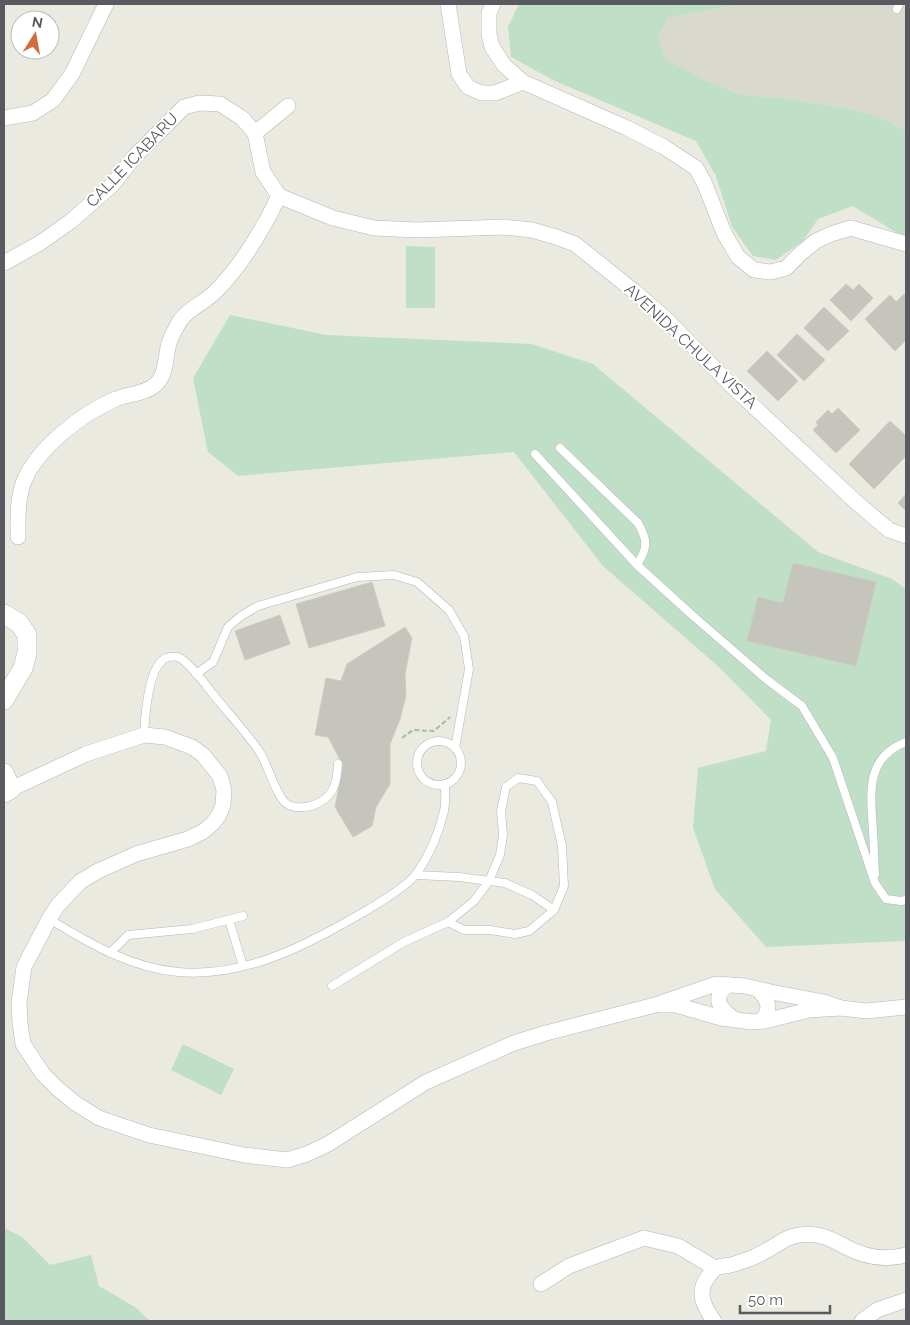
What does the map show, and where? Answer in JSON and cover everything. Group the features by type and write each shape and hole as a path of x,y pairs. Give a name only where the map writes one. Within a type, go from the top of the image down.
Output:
{"street":[{"path":"4,118 32,112 53,100 72,74 106,4"},
{"path":"448,4 459,74 468,87 481,93 495,93 523,82"},
{"path":"493,4 490,14 489,34 492,47 504,64 523,82 627,128 670,151 696,168 704,182 724,233 738,257 754,270 771,272 786,268 816,241 851,228 906,244"},
{"name":"CALLE ICABARU","path":"4,264 71,220 112,186 135,156 184,106 199,102 220,104 242,118 255,133"},
{"path":"18,537 18,505 24,481 36,460 78,419 117,398 155,386 164,372 170,343 178,323 195,307 216,292 233,271 265,224 279,196 263,172 255,133 288,106"},
{"name":"AVENIDA CHULA VISTA","path":"279,196 333,218 374,228 417,230 514,228 532,230 574,244 668,320 735,389 856,502 890,530 905,535"},
{"path":"4,614 19,623 27,635 27,653 23,668 4,700"},
{"path":"6,785 86,754 144,736 178,740 203,755 220,776 224,790 223,805 213,823 204,831 188,839 136,854 81,881 62,900 49,919 24,967 19,1004 23,1044 43,1074 75,1103 106,1122 149,1135 244,1155 287,1160 307,1154 328,1144 426,1082 514,1043 546,1032 655,1004 716,984 757,989 824,1002 840,1008"},
{"path":"728,985 720,994 718,1001 722,1009 736,1021"},
{"path":"757,989 763,994 769,1005 768,1011 761,1021"},
{"path":"655,1004 676,1005 736,1021 761,1021 809,1010 840,1008 866,1011 906,1007"},
{"path":"714,1321 704,1307 701,1293 706,1280 715,1268 745,1261 759,1255 785,1238 815,1234 828,1238 846,1248 880,1259 906,1255"},
{"path":"541,1284 569,1266 644,1238 678,1246 715,1268"},
{"path":"862,1321 877,1310 906,1300"}],"lane":[{"path":"560,448 638,523 645,537 646,548 637,564"},
{"path":"535,454 637,564 692,615 802,706 833,758 875,883 886,899 901,902 906,900"},
{"path":"196,674 213,662 228,627 241,616 258,606 357,577 394,575 417,582 449,610 464,636 469,669 455,748"},
{"path":"144,736 146,710 156,667 166,658 173,656 180,658 196,674 259,751 268,766 278,792 287,804 300,808 316,804 328,798 336,784 338,764"},
{"path":"432,742 446,742 455,748 459,755 460,766 458,774 445,784 429,783 417,769 417,758 424,746 432,742"},
{"path":"875,883 874,832 870,795 875,772 882,758 892,749 906,742"},
{"path":"332,986 404,942 448,922 474,901 489,881 500,856 503,835 502,811 506,787 518,778 537,781 552,802 562,846 564,886 554,910 529,931 515,934 490,930 464,930 448,922"},
{"path":"49,919 110,954 140,965 176,972 206,973 272,958 344,924 384,900 416,875 433,846 436,837 444,809 445,784"},
{"path":"416,875 505,883 532,895 554,910"},
{"path":"110,954 128,935 192,929 243,916"},
{"path":"229,920 243,966"}],"path":[{"path":"402,738 413,730 434,731 463,705"}],"shaded area":[{"path":"741,4 906,4 906,131 886,120 857,110 773,97 741,95 707,81 666,59 658,36 668,18"}],"green space":[{"path":"519,4 741,4 668,18 658,36 666,59 707,81 741,95 773,97 857,110 886,120 906,131 906,235 897,233 853,206 818,219 803,241 776,260 753,256 732,227 716,176 696,141 555,81 511,57 508,27"},
{"path":"406,246 435,247 435,308 406,308"},
{"path":"230,315 326,335 532,344 593,364 818,552 892,579 906,589 906,941 766,947 715,889 693,828 698,768 766,751 771,720 720,668 603,566 514,452 238,476 208,452 193,378"},
{"path":"183,1044 234,1069 221,1095 171,1070"},
{"path":"4,1228 22,1237 50,1265 91,1255 99,1286 135,1307 150,1321 4,1321"}],"building":[{"path":"846,284 853,290 859,284 873,298 851,321 830,300"},
{"path":"904,294 906,296 906,340 895,351 865,319 890,295 896,302"},
{"path":"824,307 849,331 828,351 804,328"},
{"path":"797,334 825,360 804,381 777,355"},
{"path":"767,351 798,381 778,401 747,371"},
{"path":"838,408 860,430 836,453 813,430 818,425 816,422 828,410 832,414"},
{"path":"890,421 906,436 906,456 874,489 849,464"},
{"path":"906,494 906,511 898,503"},
{"path":"793,563 876,582 856,666 747,641 758,597 783,603"},
{"path":"372,582 385,626 309,648 296,604"},
{"path":"280,615 290,644 245,660 235,631"},
{"path":"405,627 412,638 405,674 406,696 400,719 390,744 390,784 376,807 372,826 353,837 335,807 343,765 328,737 315,735 326,678 341,681 347,664"}]}
